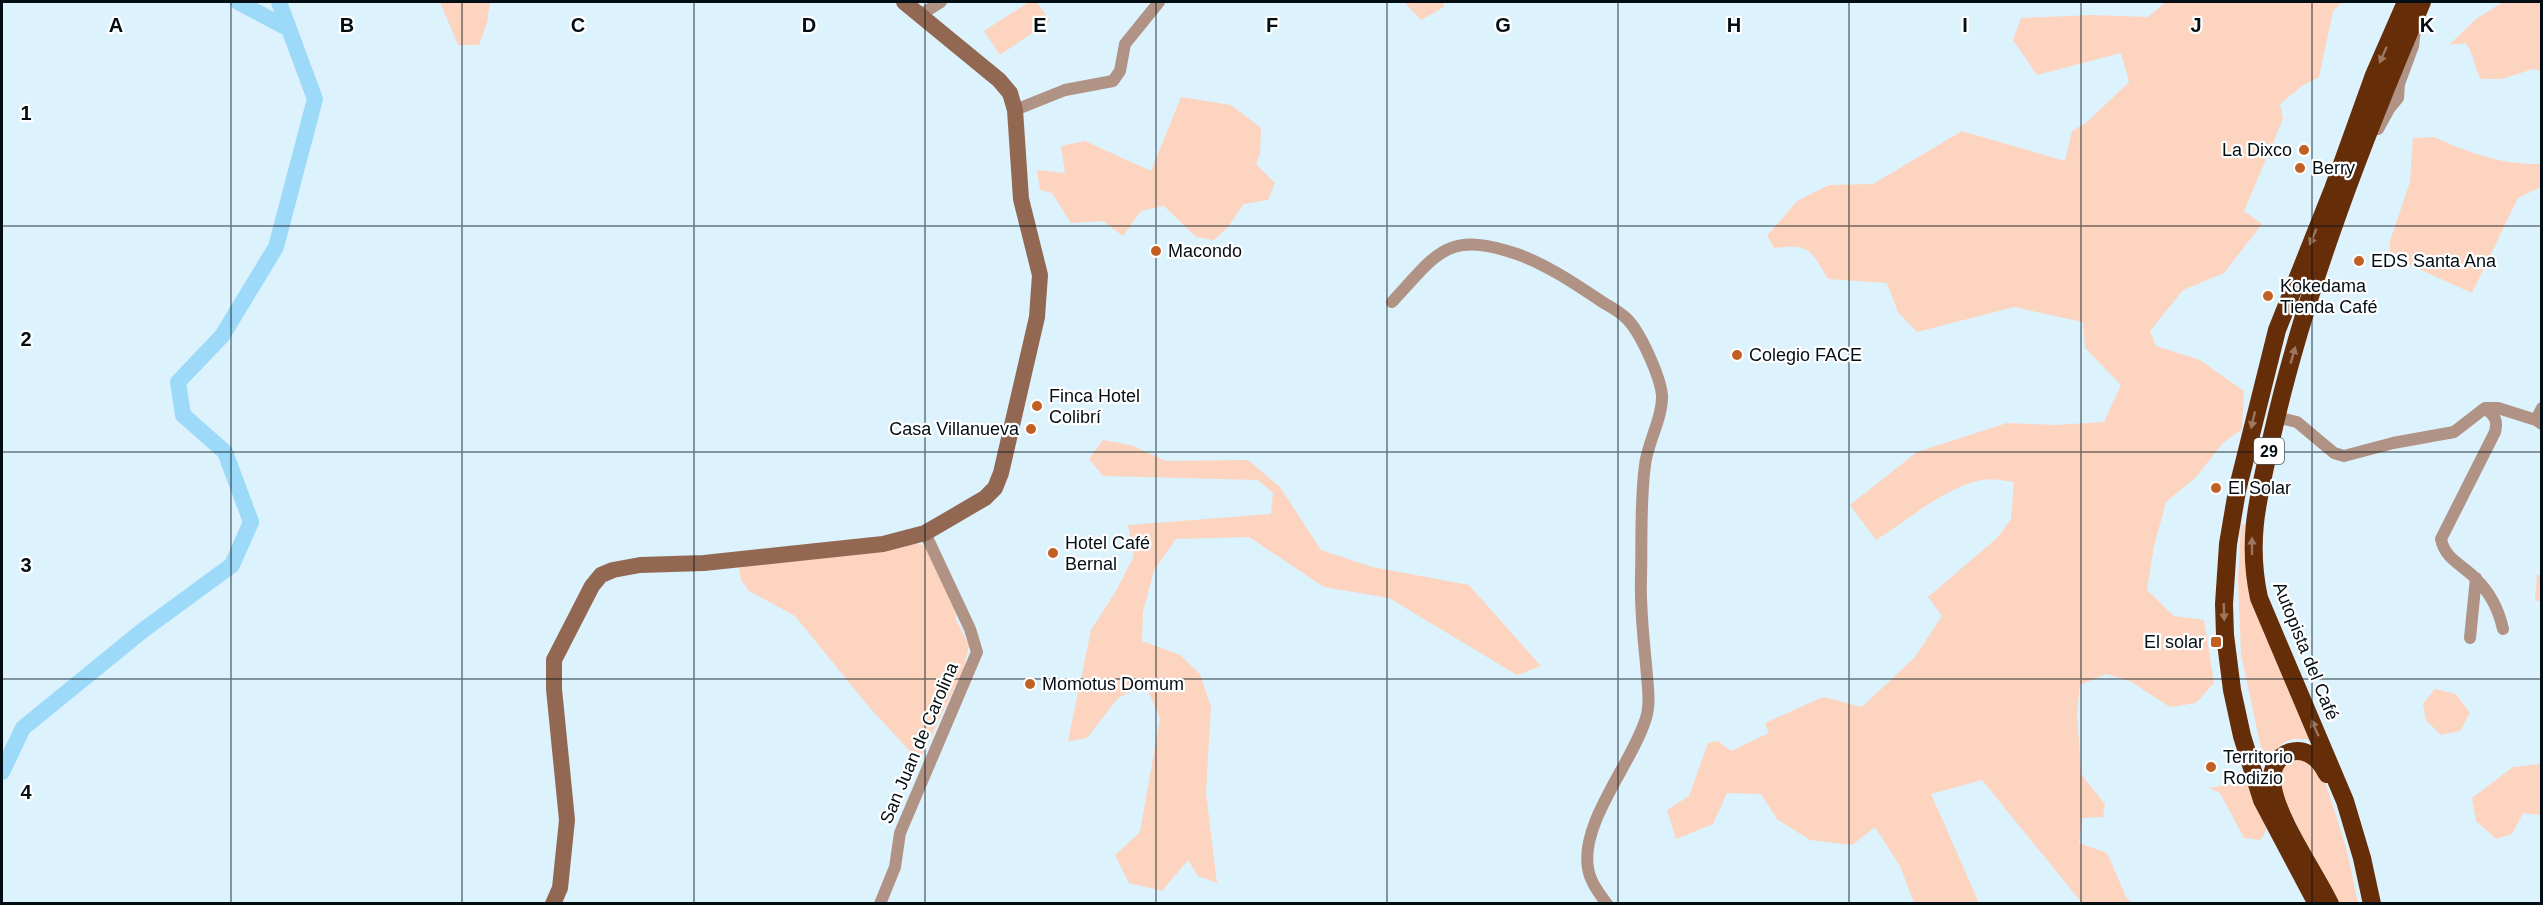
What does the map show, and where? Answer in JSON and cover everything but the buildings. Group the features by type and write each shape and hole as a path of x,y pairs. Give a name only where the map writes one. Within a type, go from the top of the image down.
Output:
{"highway":[{"name":"29","path":"2317,903 2262,800 2242,736 2230,681 2225,635 2224,604 2228,544 2236,491 2277,330 2334,189 2370,84 2406,2"},
{"name":"Autopista del Café","path":"2371,903 2362,858 2328,757 2265,614 2256,582 2252,550 2253,533 2276,417 2300,330 2379,100 2422,2"},
{"path":"2330,903 2286,821 2272,786 2275,767 2280,759 2298,750 2311,753 2322,765 2344,823 2361,886 2371,903"}],"street":[{"path":"553,903 560,888 567,820 554,689 554,660 592,586 601,575 613,570 640,565 704,562 870,547 925,533 986,498 995,488 1001,473 1037,317 1040,275 1021,199 1015,110 1010,93 999,80 904,2"},
{"path":"920,15 941,2"},
{"path":"1015,110 1065,90 1113,81 1120,71 1125,44 1159,2"},
{"path":"1392,302 1441,251 1460,245 1483,245 1512,253 1531,259 1627,318 1640,337 1657,377 1662,396 1645,464 1642,512 1640,604 1648,689 1647,716 1593,828 1587,850 1588,869 1595,888 1607,903"},
{"path":"2276,417 2297,422 2334,453 2344,456 2393,443 2454,432 2485,408 2498,408 2539,422 2541,408"},
{"path":"2485,408 2495,416 2497,423 2495,432 2440,539 2444,552 2476,578 2499,612 2504,629"},
{"name":"San Juan de Carolina","path":"880,903 895,867 903,823 977,652 970,629 925,533"},
{"path":"2470,638 2476,578"}],"shaded area":[{"path":"440,2 490,2 487,23 479,45 458,45"},
{"path":"1029,2 1037,2 1050,21 1000,55 984,31"},
{"path":"1404,2 1443,2 1444,7 1421,20"},
{"path":"2166,2 2342,2 2333,11 2319,77 2302,86 2280,104 2283,119 2244,211 2262,224 2224,273 2183,290 2150,331 2156,346 2200,360 2244,391 2242,429 2223,443 2196,477 2166,502 2154,546 2147,590 2174,616 2204,620 2214,683 2196,703 2170,707 2130,681 2106,674 2080,685 2077,712 2081,774 2105,804 2103,817 2082,818 2079,843 2107,853 2127,899 2133,903 2082,903 1982,780 1931,794 1978,903 1914,903 1900,866 1875,827 1852,845 1810,840 1777,819 1761,794 1727,793 1713,824 1676,839 1667,810 1689,796 1708,743 1718,741 1731,751 1769,733 1765,723 1823,697 1862,707 1915,657 1942,616 1928,597 1997,538 2011,519 2014,482 1986,479 1955,489 1876,540 1850,505 1917,452 2007,423 2055,425 2104,422 2121,385 2085,348 2083,322 2014,307 1917,332 1898,312 1887,283 1828,279 1808,251 1795,247 1774,248 1767,236 1797,201 1829,185 1873,184 1962,131 2065,161 2072,131 2087,122 2129,82 2121,53 2037,75 2013,40 2021,18 2093,15 2148,17"},
{"path":"2503,2 2541,2 2541,71 2533,69 2502,79 2481,79 2466,43 2449,45 2476,19"},
{"path":"1181,97 1231,105 1261,128 1260,154 1256,164 1275,183 1268,200 1244,204 1227,228 1214,240 1196,237 1164,206 1141,211 1123,236 1103,221 1071,223 1052,193 1040,190 1037,170 1065,173 1061,146 1085,141 1151,171"},
{"path":"2434,137 2486,157 2541,164 2541,187 2518,198 2472,293 2390,256 2390,241 2410,182 2413,138"},
{"path":"1103,440 1131,445 1166,461 1248,460 1280,487 1321,550 1372,567 1469,585 1541,666 1517,675 1389,598 1324,587 1249,537 1176,539 1154,570 1143,612 1142,641 1180,655 1200,674 1211,707 1206,793 1217,883 1198,876 1188,860 1162,891 1129,883 1115,855 1140,832 1160,718 1145,685 1118,698 1087,738 1068,741 1091,630 1116,591 1134,556 1128,525 1271,514 1273,493 1258,480 1103,476 1089,459"},
{"path":"2241,524 2247,525 2250,579 2314,741 2297,739 2286,742 2264,762 2241,654 2238,579"},
{"path":"916,543 926,546 955,611 956,620 969,645 963,671 919,761 869,707 795,616 749,591 741,580 739,567"},
{"path":"2537,575 2541,575 2541,602 2535,600"},
{"path":"2435,689 2456,694 2470,713 2460,731 2441,735 2426,720 2423,704"},
{"path":"2296,756 2322,772 2346,847 2358,903 2335,903 2277,784 2281,766"},
{"path":"2541,764 2541,815 2523,813 2512,834 2496,839 2476,821 2472,798 2513,767"},
{"path":"2252,781 2265,811 2265,833 2260,840 2244,838 2220,793 2209,788"}],"waterway":[{"path":"238,2 289,29"},
{"path":"2,772 23,728 142,631 232,565 251,522 225,452 183,415 178,382 222,336 276,247 315,99 279,2"}],"place":[{"name":"La Dixco","path":"2304,150"},
{"name":"Berry","path":"2300,168"},
{"name":"Macondo","path":"1156,251"},
{"name":"EDS Santa Ana","path":"2359,261"},
{"name":"Kokedama Tienda Café","path":"2268,296"},
{"name":"Colegio FACE","path":"1737,355"},
{"name":"Finca Hotel Colibrí","path":"1037,406"},
{"name":"Casa Villanueva","path":"1031,429"},
{"name":"El Solar","path":"2216,488"},
{"name":"Hotel Café Bernal","path":"1053,553"},
{"name":"El solar","path":"2216,642"},
{"name":"Momotus Domum","path":"1030,684"},
{"name":"Territorio Rodizio","path":"2211,767"}]}
